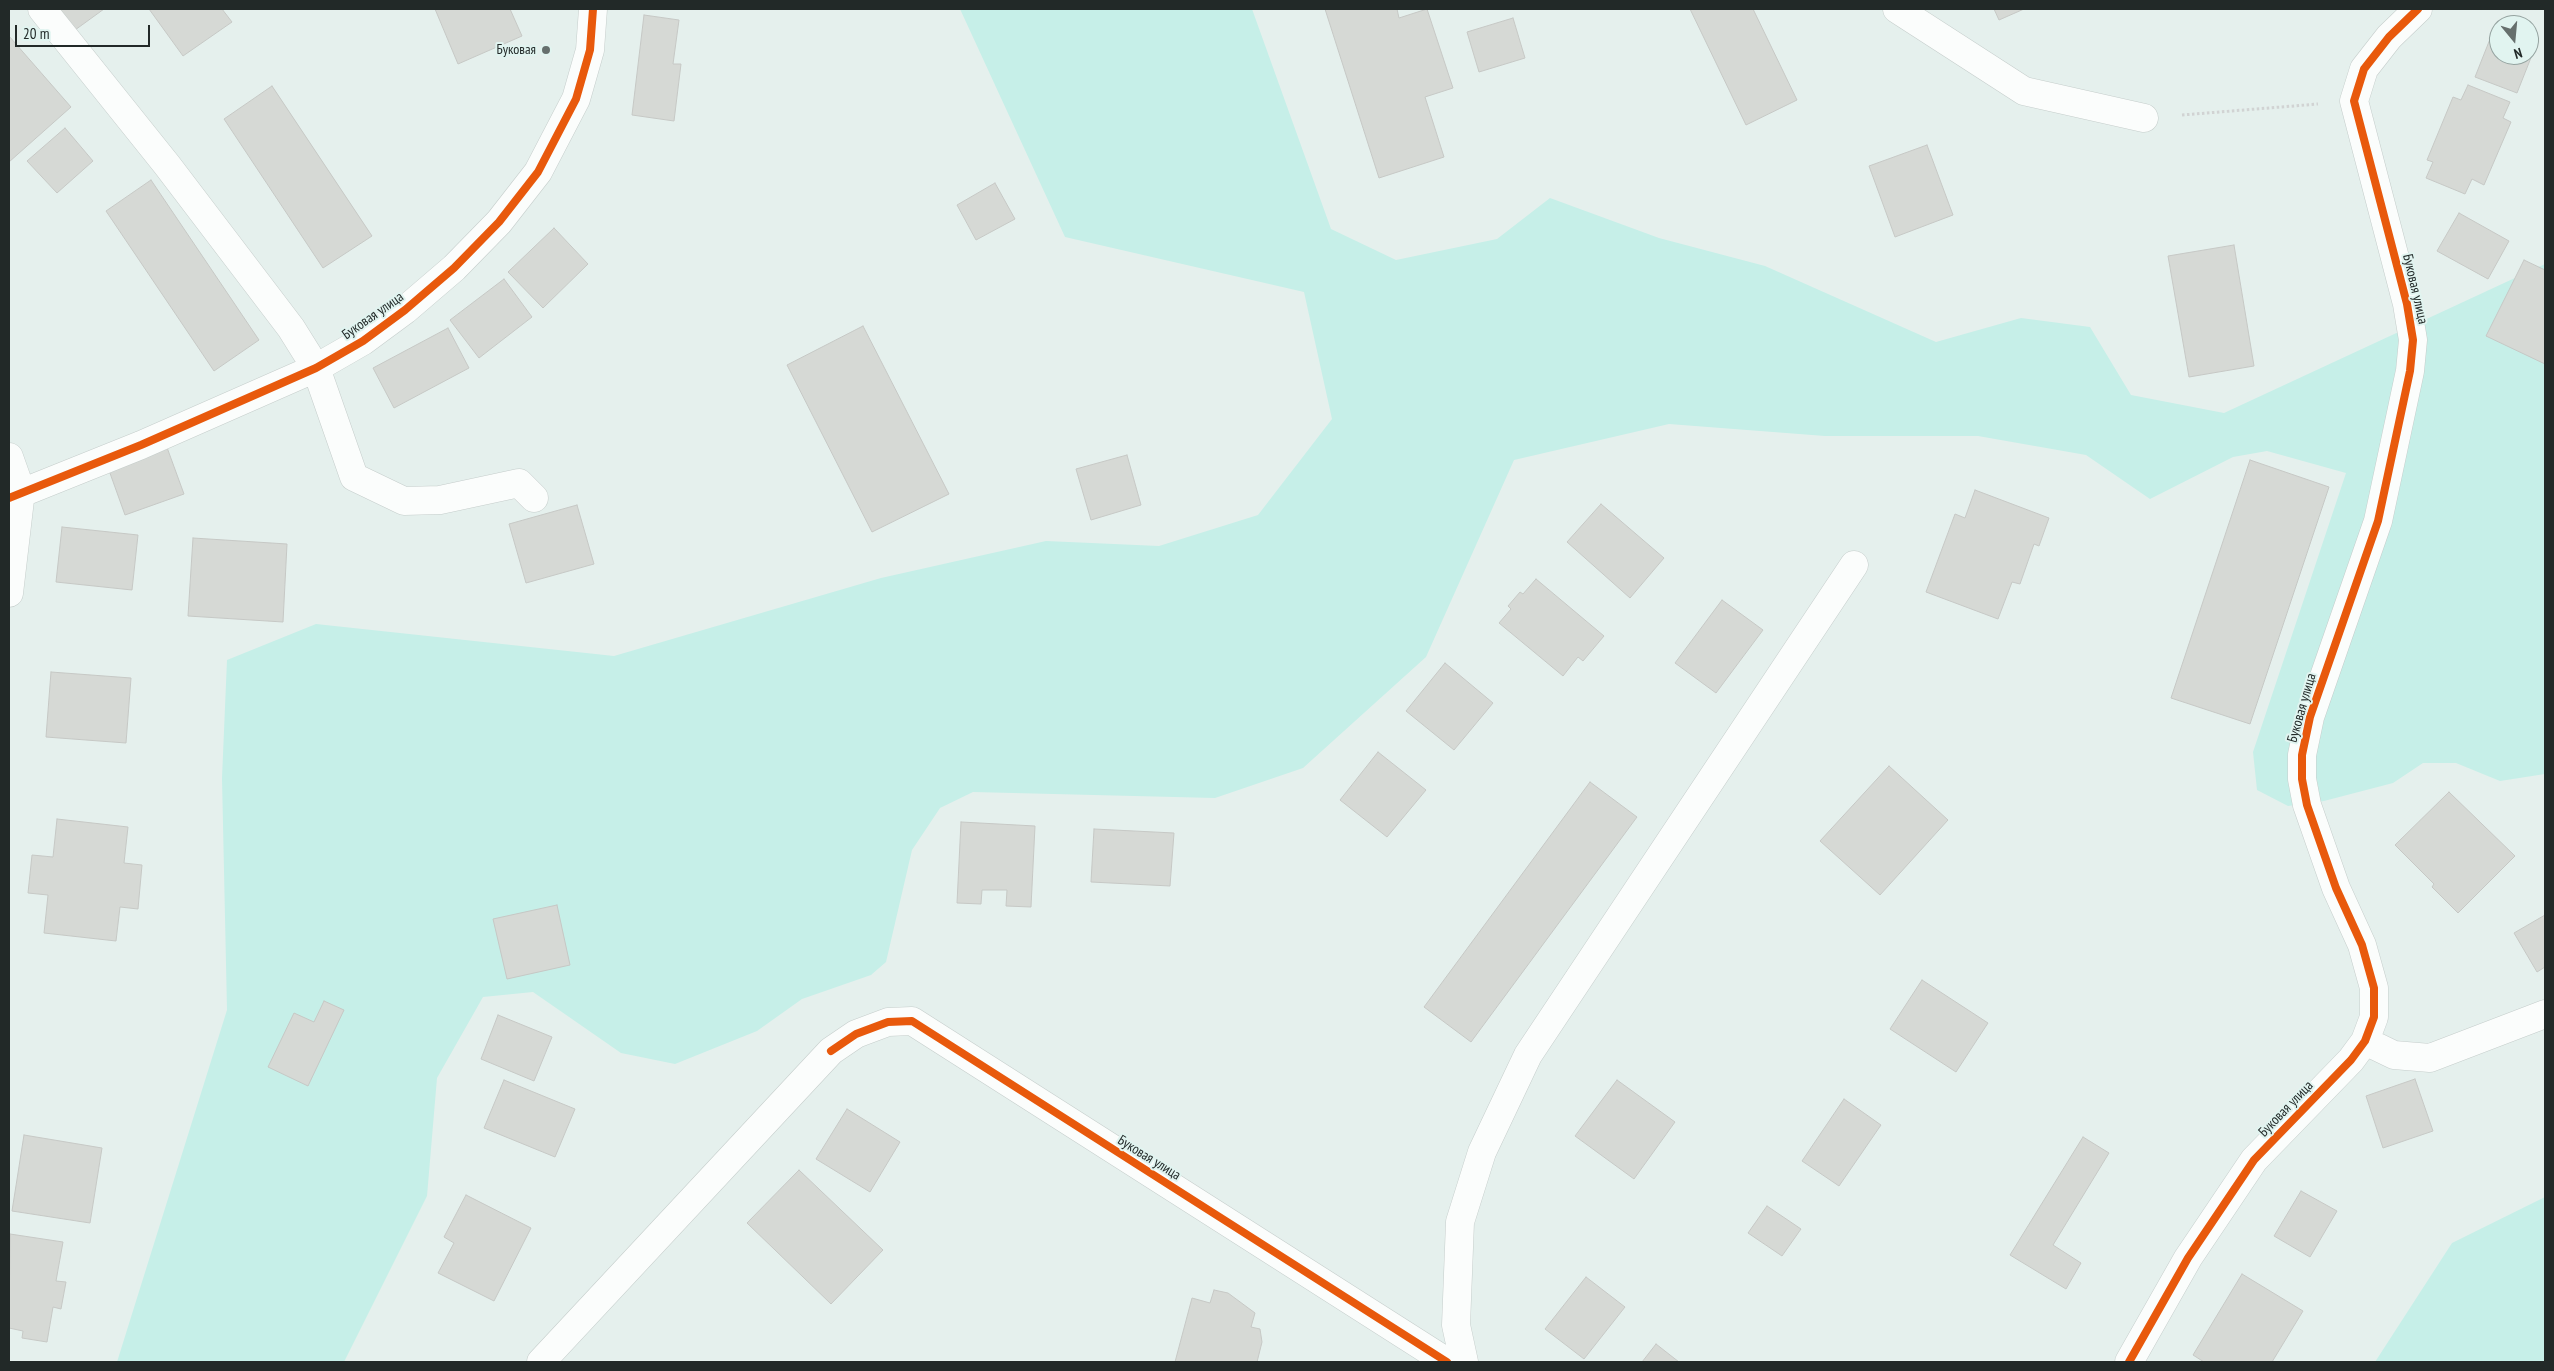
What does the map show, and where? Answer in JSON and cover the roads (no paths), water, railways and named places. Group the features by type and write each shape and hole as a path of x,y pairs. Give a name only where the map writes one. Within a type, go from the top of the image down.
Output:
{"street":[{"path":"42,9 173,173 291,328 316,368 354,477 404,500 440,500 519,483 534,498"},
{"name":"Буковая улица","path":"15,495 141,445 316,368 363,341 405,310 454,268 499,222 538,172 576,99 590,50 593,9"},
{"path":"1896,9 2024,91 2144,118"},
{"name":"Буковая улица","path":"2129,1362 2188,1258 2254,1160 2351,1060 2365,1041 2374,1017 2374,988 2362,945 2336,888 2310,814 2302,779 2302,755 2310,717 2378,521 2410,372 2412,340 2408,304 2354,101 2364,68 2389,37 2418,9"},
{"path":"9,457 15,495 9,593"},
{"path":"1464,1362 1456,1325 1460,1222 1482,1152 1528,1055 1854,565"},
{"path":"2365,1041 2394,1055 2430,1058 2545,1014"},
{"name":"Буковая улица","path":"542,1362 831,1051 856,1034 888,1022 912,1022 1447,1362"}],"place":[{"name":"Буковая","path":"546,50"}]}
